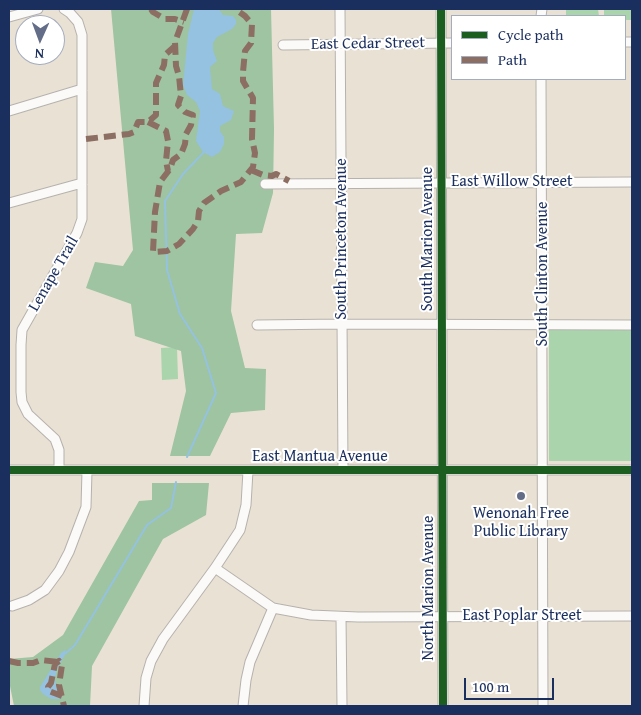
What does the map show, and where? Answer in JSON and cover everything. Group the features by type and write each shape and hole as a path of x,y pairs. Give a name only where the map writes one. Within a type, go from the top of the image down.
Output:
{"street":[{"path":"9,17 38,9"},
{"name":"Lenape Trail","path":"59,470 59,450 55,439 28,414 22,402 21,336 25,324 81,226 82,35 78,22 64,9"},
{"name":"South Princeton Avenue","path":"340,9 343,470"},
{"name":"South Marion Avenue","path":"441,9 443,470"},
{"name":"East Cedar Street","path":"283,45 451,43"},
{"name":"South Clinton Avenue","path":"542,80 543,706"},
{"path":"9,111 82,90"},
{"name":"East Willow Street","path":"265,184 632,182"},
{"path":"9,203 82,183"},
{"path":"257,325 632,325"},
{"name":"East Mantua Avenue","path":"9,470 632,470"},
{"path":"12,606 29,600 45,590 59,571 69,552 86,508 87,470"},
{"name":"North Marion Avenue","path":"443,470 443,706"},
{"path":"144,706 146,678 151,661 163,639 215,568 240,530 246,505 248,471"},
{"name":"East Poplar Street","path":"215,568 273,608 298,614 341,617 632,616"},
{"path":"243,706 250,662 273,608"},
{"path":"341,617 342,706"}],"green space":[{"path":"111,9 271,9 274,129 273,193 262,233 236,234 231,311 245,368 266,369 265,410 231,413 210,456 170,456 186,391 181,351 135,336 131,304 86,288 95,262 123,266 133,250"},
{"path":"566,9 598,9 599,15 566,15"},
{"path":"604,9 632,9 632,20 626,20 626,15 604,15"},
{"path":"549,329 632,329 632,461 549,461"},
{"path":"177,347 178,379 162,380 161,348"},
{"path":"152,483 209,483 206,515 163,539 92,666 90,706 14,706 9,681 9,659 33,657 63,635 139,501 152,500"}],"water":[{"path":"194,9 219,9 223,15 233,16 236,20 236,24 232,29 217,37 213,43 213,50 217,61 210,67 212,89 220,94 223,106 234,111 231,120 220,126 220,131 224,137 224,144 220,152 212,157 203,152 196,141 200,111 196,102 187,95 183,85 188,34"},
{"path":"65,650 66,653 57,669 55,678 56,687 62,694 62,698 51,699 43,694 40,687 61,653"}],"waterway":[{"path":"187,457 216,393 202,348 180,314 167,270 165,201 183,174 205,151"},
{"path":"66,653 75,645 147,525 171,508 176,482"}],"marked path":[{"path":"151,9 165,19 175,19 184,22"},
{"path":"187,9 175,42 176,66 181,96 178,105 185,112 193,115 181,154 173,160 170,169 160,182 155,212 153,252 167,251 179,244 198,221 199,211 204,203 221,191 241,182 253,167 255,153 252,139 253,98 243,81 245,51 251,43 252,24 235,9"},
{"path":"86,139 129,134 134,132 138,122 148,122 156,115 156,83 164,65 165,55 175,46"},
{"path":"148,122 166,131 168,171"},
{"path":"251,170 263,175 272,176 276,174 289,181"},
{"path":"9,661 18,663 33,663 41,660 58,662"},
{"path":"62,696 49,691 48,687 51,683 55,664 59,661 62,665 59,685 64,706"}],"cycle path":[{"path":"441,9 443,706"},
{"path":"9,470 632,470"}],"place":[{"name":"Wenonah Free Public Library","path":"521,496"}]}
